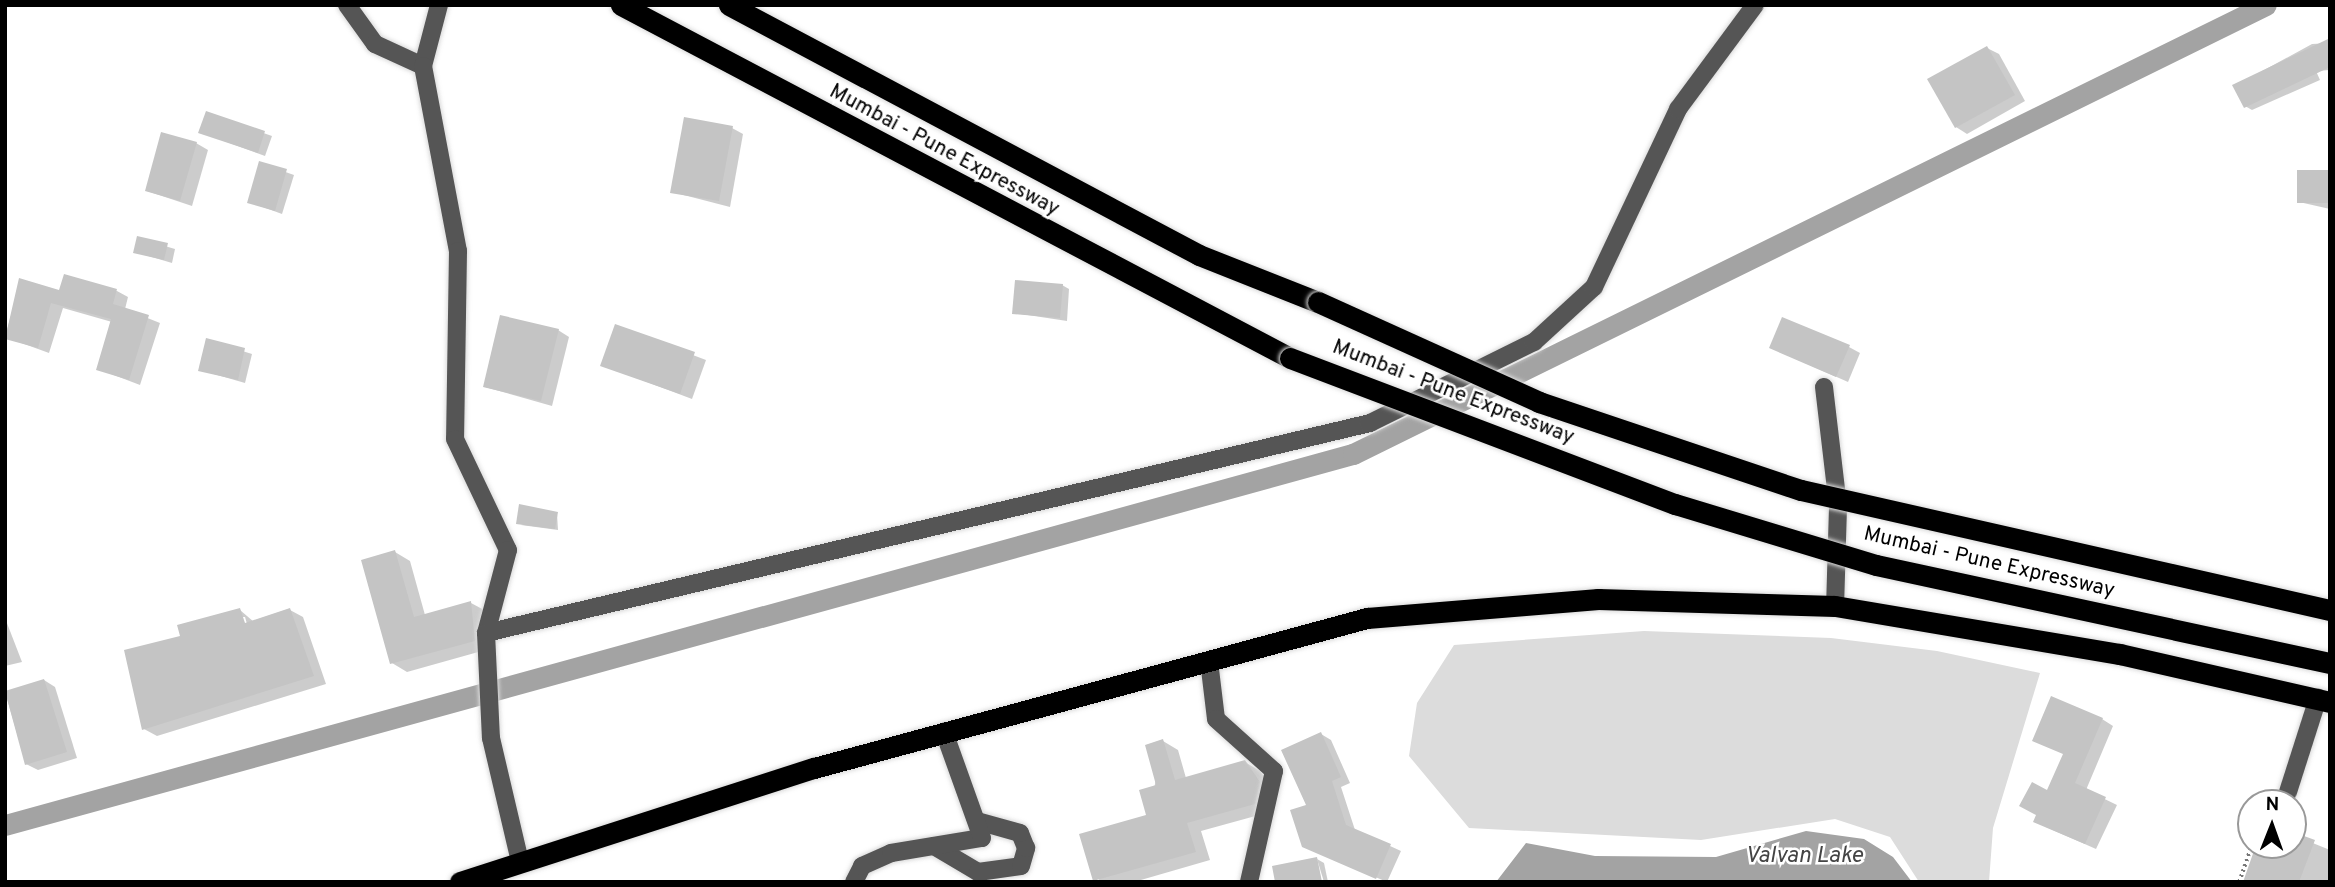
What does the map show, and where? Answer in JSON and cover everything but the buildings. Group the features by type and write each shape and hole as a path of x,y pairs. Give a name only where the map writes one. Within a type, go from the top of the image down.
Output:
{"highway":[{"name":"Mumbai - Pune Expressway","path":"621,5 1290,358 1675,504 1876,565 2330,663"},
{"name":"Mumbai - Pune Expressway","path":"729,5 1199,255 1318,302 1539,402 1801,490 2330,610"},
{"path":"460,882 944,732 1367,618 1491,607 1693,599 1835,606 2120,654 2324,700"}],"street":[{"path":"347,5 375,44 423,66"},
{"path":"439,5 423,66 458,250 454,439 508,550 486,633 491,738 520,862"},
{"path":"486,633 1370,423 1534,341 1594,287 1678,109 1755,5"},
{"path":"1824,387 1838,507 1835,606"},
{"path":"1209,661 1216,719 1274,771 1249,882"},
{"path":"2289,789 2324,700"},
{"path":"855,882 862,866 891,853 982,838 944,732"},
{"path":"934,846 978,872 1021,866 1026,848 1020,833 976,821"}],"path":[{"path":"2239,882 2247,859"}],"shaded area":[{"path":"1644,631 1831,638 1937,651 2040,673 1993,828 1989,882 1919,882 1890,837 1835,819 1701,840 1469,828 1409,756 1417,703 1454,645"}],"water":[{"name":"Valvan Lake","path":"1806,831 1864,839 1893,857 1912,882 1496,882 1526,843 1595,856 1716,857"}],"waterway":[{"path":"5,825 1353,454 2266,5"}]}
